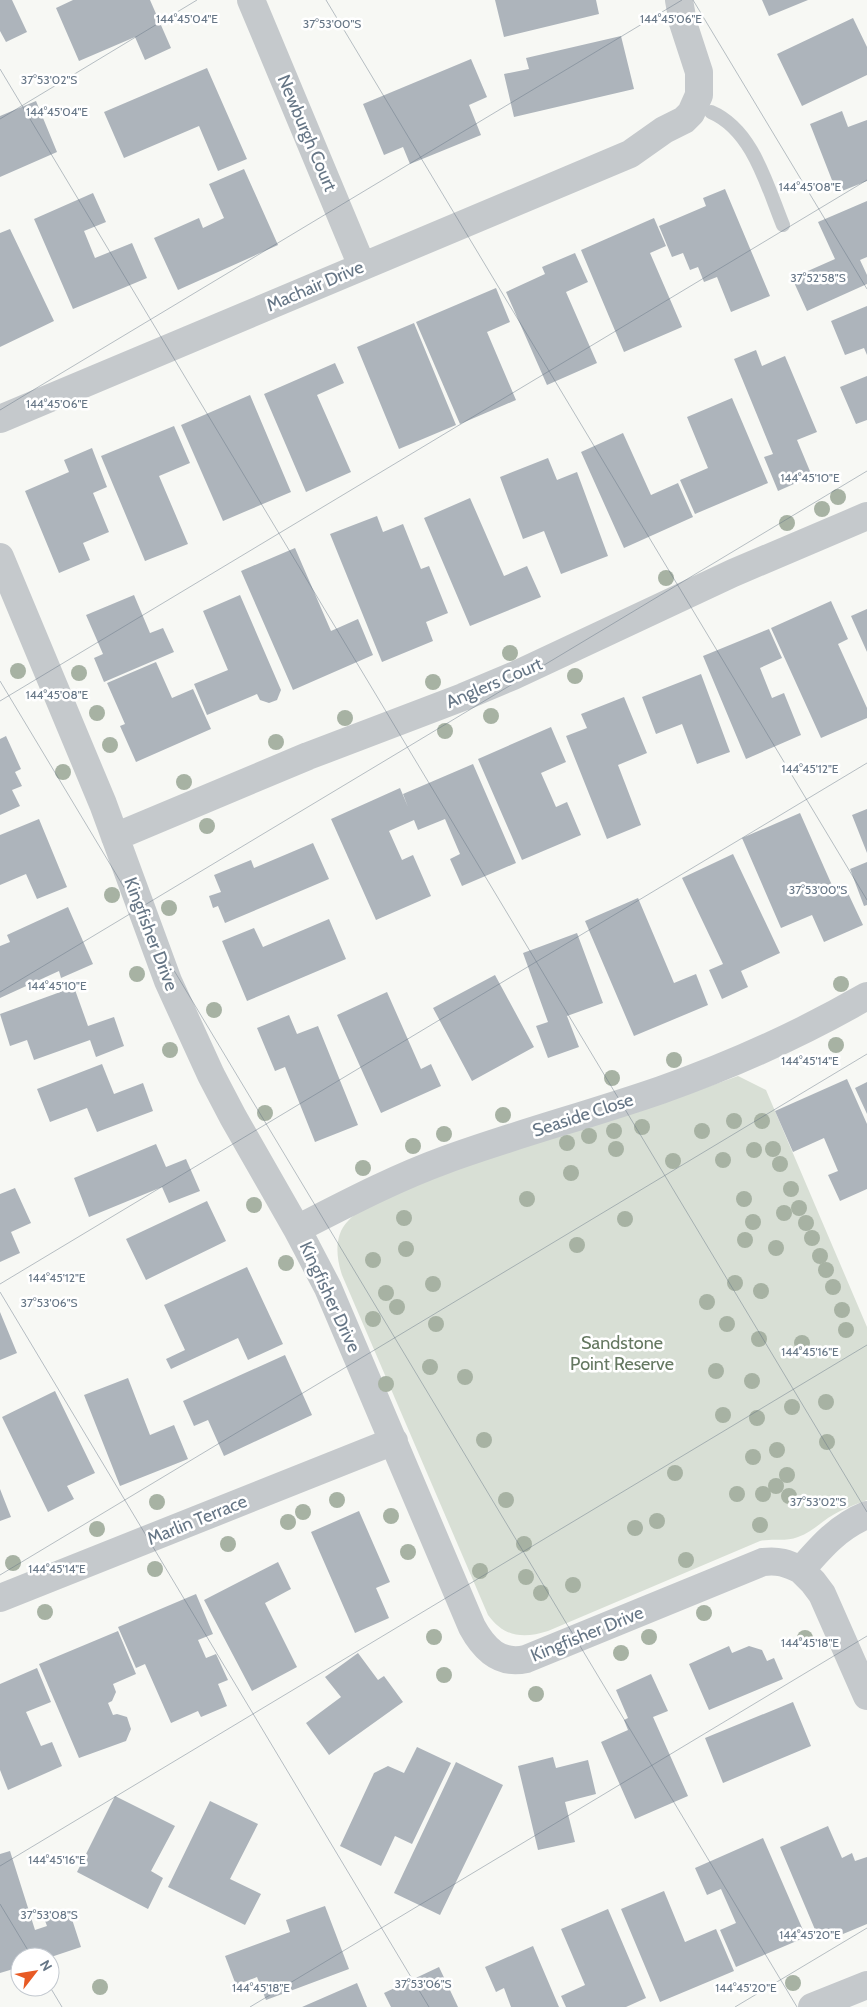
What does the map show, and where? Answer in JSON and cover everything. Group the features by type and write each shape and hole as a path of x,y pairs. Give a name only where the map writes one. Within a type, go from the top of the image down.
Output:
{"street":[{"name":"Newburgh Court","path":"251,0 362,266"},
{"name":"Machair Drive","path":"0,419 630,154 647,152 674,144 702,127 703,109 719,84 711,54 680,0"},
{"name":"Anglers Court","path":"115,837 308,756 514,676 734,573 867,516"},
{"name":"Kingfisher Drive","path":"0,557 97,788 158,956 188,1027 233,1117 297,1229 341,1316 472,1628 486,1649 506,1660 517,1661 526,1659 763,1562 774,1560 786,1563 800,1570"},
{"name":"Seaside Close","path":"297,1229 383,1185 444,1160 660,1090 747,1057 867,996"},
{"name":"Marlin Terrace","path":"0,1598 394,1441"},
{"path":"867,1515 839,1530 823,1543 800,1570 814,1582 822,1594 867,1696"},
{"path":"812,2007 867,1985"}],"lane":[{"path":"703,109 733,125 746,143 756,160 783,224"}],"green space":[{"name":"Sandstone Point Reserve","path":"738,1076 766,1090 867,1327 867,1500 837,1513 802,1535 789,1539 760,1541 548,1631 530,1635 507,1632 488,1615 342,1275 338,1261 338,1239 340,1233 355,1214 374,1202 406,1188 503,1153"}],"building":[{"path":"0,0 12,0 27,32 6,42 0,31"},
{"path":"73,0 150,0 171,48 145,60 135,37 79,61 56,8"},
{"path":"495,0 596,0 599,14 504,37"},
{"path":"762,0 808,0 769,16"},
{"path":"853,18 867,47 867,75 802,106 777,54"},
{"path":"621,36 634,89 514,117 504,74 529,69 526,58"},
{"path":"471,59 487,97 469,105 481,135 410,164 403,147 384,155 363,104"},
{"path":"207,68 247,159 218,171 199,126 124,158 104,112"},
{"path":"36,101 57,152 0,177 0,116"},
{"path":"842,111 848,127 867,120 867,181 837,193 810,124"},
{"path":"244,169 278,245 178,290 154,238 199,218 203,228 224,218 209,184"},
{"path":"725,189 770,296 731,312 717,277 704,282 698,267 690,270 683,253 672,257 659,226 706,206 703,198"},
{"path":"93,193 106,222 84,231 95,258 132,243 147,278 73,309 34,219"},
{"path":"867,201 867,257 860,260 867,275 867,284 807,311 792,278 835,259 818,222"},
{"path":"654,218 666,246 650,253 682,327 624,352 581,250"},
{"path":"10,229 54,321 0,347 0,233"},
{"path":"575,253 588,282 566,292 597,363 547,385 506,292 545,274 542,267"},
{"path":"496,288 510,322 487,332 516,400 460,424 416,322"},
{"path":"867,306 867,355 864,348 845,355 831,321"},
{"path":"414,323 456,425 399,449 357,347"},
{"path":"756,350 762,366 785,356 817,432 797,440 812,476 778,491 764,457 773,454 734,359"},
{"path":"335,363 344,383 317,395 351,472 306,492 264,394"},
{"path":"867,376 867,420 856,424 840,387"},
{"path":"250,395 291,492 223,521 181,425"},
{"path":"732,398 768,483 695,514 680,480 708,468 687,417"},
{"path":"174,426 190,463 159,476 188,544 145,561 101,456"},
{"path":"623,433 651,495 678,483 693,517 624,548 581,452"},
{"path":"92,448 107,487 93,493 109,532 83,543 90,560 59,573 25,491 69,472 64,460"},
{"path":"548,458 557,480 577,472 608,556 561,574 544,531 523,539 500,477"},
{"path":"470,498 504,576 527,566 541,597 470,626 424,518"},
{"path":"377,516 383,532 403,524 421,569 429,566 448,613 426,622 433,641 382,662 330,534"},
{"path":"295,548 331,631 358,619 373,655 293,690 241,571"},
{"path":"134,595 150,633 163,628 174,652 104,682 94,658 103,654 86,615"},
{"path":"240,595 281,690 277,700 269,703 260,700 257,694 207,715 194,684 228,670 203,611"},
{"path":"831,601 848,639 838,644 867,708 867,718 821,738 771,628"},
{"path":"867,609 867,652 851,616"},
{"path":"769,629 782,658 760,668 772,698 784,693 801,735 746,759 703,656"},
{"path":"156,662 172,698 193,689 211,729 136,762 120,726 125,724 107,683"},
{"path":"701,674 730,752 697,764 682,724 656,734 642,697"},
{"path":"624,697 647,753 618,765 641,825 607,839 566,736 587,728 581,714"},
{"path":"551,727 566,762 541,773 556,807 567,802 581,835 522,860 478,759"},
{"path":"6,736 21,769 15,772 22,786 12,790 20,806 0,815 0,739"},
{"path":"473,764 516,863 462,886 450,859 460,854 445,819 418,830 414,820 389,831 402,860 413,855 431,896 376,920 331,819 400,788 408,807 403,794"},
{"path":"867,809 867,853 852,815"},
{"path":"800,813 835,892 847,891 863,925 824,942 812,915 781,928 742,838"},
{"path":"39,819 67,887 37,899 26,874 0,885 0,835"},
{"path":"313,843 329,879 225,923 218,906 213,908 209,896 221,892 214,875 251,860 254,868"},
{"path":"733,854 780,953 741,971 748,987 722,999 709,970 723,964 682,878"},
{"path":"867,862 867,905 864,906 850,869"},
{"path":"638,898 674,983 696,974 708,1005 634,1036 585,921"},
{"path":"68,907 93,964 61,978 59,971 0,998 0,946 10,942 7,935"},
{"path":"329,919 346,959 247,1001 222,941 254,928 263,947"},
{"path":"577,933 603,1003 567,1016 579,1047 548,1058 536,1026 548,1022 523,953"},
{"path":"495,975 534,1047 472,1081 433,1008"},
{"path":"74,987 88,1026 114,1017 124,1046 96,1057 90,1040 34,1060 27,1040 10,1046 0,1014"},
{"path":"387,992 421,1069 431,1064 441,1086 381,1113 337,1015"},
{"path":"289,1015 297,1034 318,1026 358,1125 315,1142 285,1067 275,1071 257,1028"},
{"path":"102,1064 114,1094 143,1083 153,1111 97,1132 87,1108 50,1122 37,1089"},
{"path":"847,1079 867,1124 867,1189 840,1201 828,1175 838,1171 824,1138 793,1152 775,1111"},
{"path":"867,1082 867,1114 855,1088"},
{"path":"156,1144 166,1167 186,1159 200,1191 169,1203 162,1187 89,1217 74,1178"},
{"path":"15,1188 31,1223 11,1232 20,1253 0,1262 0,1194"},
{"path":"207,1201 226,1241 146,1280 126,1239"},
{"path":"247,1267 283,1344 248,1360 238,1338 171,1369 166,1359 185,1350 164,1305"},
{"path":"0,1312 17,1353 0,1360"},
{"path":"285,1355 312,1415 224,1456 208,1420 194,1426 183,1401"},
{"path":"128,1378 150,1435 174,1425 188,1459 120,1486 84,1395"},
{"path":"55,1391 95,1473 67,1486 74,1499 48,1512 2,1417"},
{"path":"0,1489 11,1517 0,1521"},
{"path":"359,1511 390,1582 376,1588 389,1618 355,1633 311,1532"},
{"path":"278,1562 291,1589 265,1603 297,1667 252,1691 204,1600"},
{"path":"196,1594 213,1634 198,1640 206,1658 216,1654 228,1680 218,1684 227,1706 201,1717 198,1711 171,1723 145,1664 136,1668 118,1627"},
{"path":"118,1631 136,1674 113,1684 116,1692 112,1701 108,1703 113,1715 117,1714 127,1717 131,1729 126,1741 79,1758 39,1664"},
{"path":"729,1646 732,1653 749,1646 762,1650 767,1661 774,1658 783,1679 709,1710 689,1664"},
{"path":"358,1653 378,1680 384,1676 403,1702 329,1755 306,1723 341,1697 325,1677"},
{"path":"37,1668 51,1702 26,1712 41,1746 52,1742 62,1766 8,1790 0,1770 0,1684"},
{"path":"651,1674 668,1711 653,1717 688,1796 635,1819 601,1742 628,1730 624,1720 628,1718 616,1690"},
{"path":"793,1702 811,1746 723,1783 705,1738"},
{"path":"417,1747 451,1763 412,1844 395,1836 381,1866 340,1846 374,1773 388,1766 404,1773"},
{"path":"553,1757 556,1768 588,1760 596,1794 565,1802 575,1842 538,1850 518,1766"},
{"path":"456,1762 503,1785 440,1915 394,1893"},
{"path":"115,1796 175,1826 151,1871 163,1878 148,1909 77,1872"},
{"path":"210,1801 258,1824 230,1879 261,1894 245,1925 168,1887"},
{"path":"828,1826 842,1858 852,1853 855,1861 867,1857 867,1924 843,1934 841,1929 819,1939 780,1847"},
{"path":"763,1838 806,1937 736,1967 720,1930 736,1923 721,1889 707,1895 695,1868"},
{"path":"10,1851 35,1930 47,1926 44,1918 69,1910 81,1947 60,1954 60,1947 10,1947 10,1970 0,1973 0,1854"},
{"path":"664,1891 685,1942 716,1929 734,1971 660,2002 621,1909"},
{"path":"325,1906 349,1969 266,2000 257,1977 236,1985 225,1956 290,1932 286,1920"},
{"path":"608,1909 646,1998 626,2007 566,2007 561,1996 585,1985 561,1929"},
{"path":"533,1946 559,2007 511,2007 504,1988 496,1992 485,1967"},
{"path":"439,1967 458,2007 391,2007 384,1993"},
{"path":"357,1983 367,2007 302,2007"}]}
